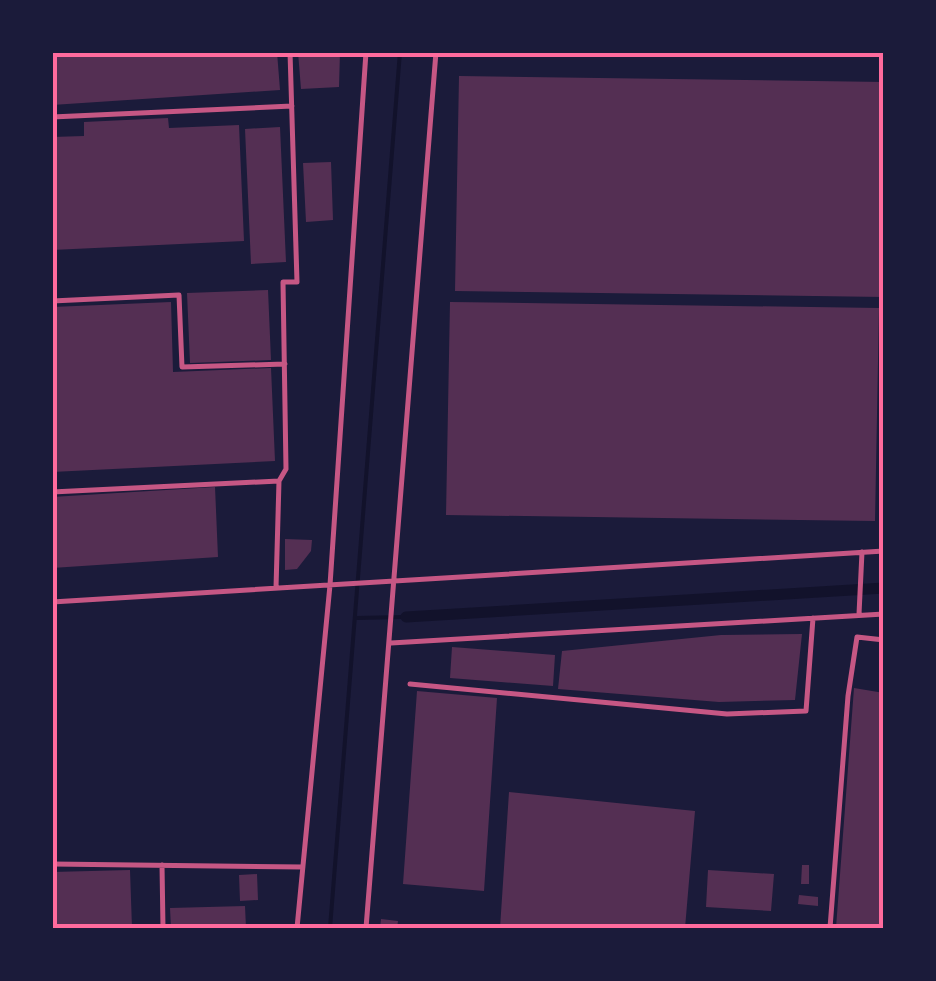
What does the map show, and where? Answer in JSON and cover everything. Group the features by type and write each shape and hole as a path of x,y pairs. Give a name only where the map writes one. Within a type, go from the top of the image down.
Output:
{"street":[{"path":"276,588 279,481 286,468 283,282 297,282 290,52"},
{"path":"297,928 330,585 366,52"},
{"path":"366,928 436,52"},
{"path":"52,117 292,106"},
{"path":"52,301 178,295 182,367 285,364"},
{"path":"52,492 279,481"},
{"path":"52,602 884,551"},
{"path":"859,615 862,552"},
{"path":"391,643 884,614"},
{"path":"410,684 727,714 806,711 813,618"},
{"path":"830,928 848,696 858,637 884,640"},
{"path":"52,864 303,868"},
{"path":"162,865 163,928"}],"building":[{"path":"52,52 277,52 280,90 52,105"},
{"path":"298,52 340,52 339,87 301,89"},
{"path":"459,76 884,82 884,297 455,291"},
{"path":"168,118 169,128 239,125 244,241 52,250 52,137 84,136 84,122"},
{"path":"280,127 286,262 251,264 245,129"},
{"path":"331,162 333,220 306,222 303,163"},
{"path":"268,290 271,360 190,363 187,293"},
{"path":"171,302 173,372 271,368 275,461 52,472 52,307"},
{"path":"450,302 879,308 875,521 446,515"},
{"path":"215,487 218,557 52,568 52,497"},
{"path":"285,539 312,540 311,551 297,569 285,570"},
{"path":"802,634 795,700 719,702 558,689 562,651 721,635"},
{"path":"452,647 555,655 553,686 450,678"},
{"path":"854,688 884,693 884,928 836,928"},
{"path":"417,691 497,698 484,891 403,884"},
{"path":"509,792 695,811 685,928 500,928"},
{"path":"802,865 809,865 809,884 801,884"},
{"path":"130,870 132,928 52,928 52,872"},
{"path":"708,870 774,874 771,911 706,907"},
{"path":"257,874 258,900 240,901 239,875"},
{"path":"799,895 818,897 818,906 798,904"},
{"path":"245,906 246,928 171,928 170,908"},
{"path":"381,919 398,921 397,928 380,928"}],"waterway":[{"path":"330,928 400,52"},
{"path":"406,617 884,588"},
{"path":"355,618 406,617"}]}
